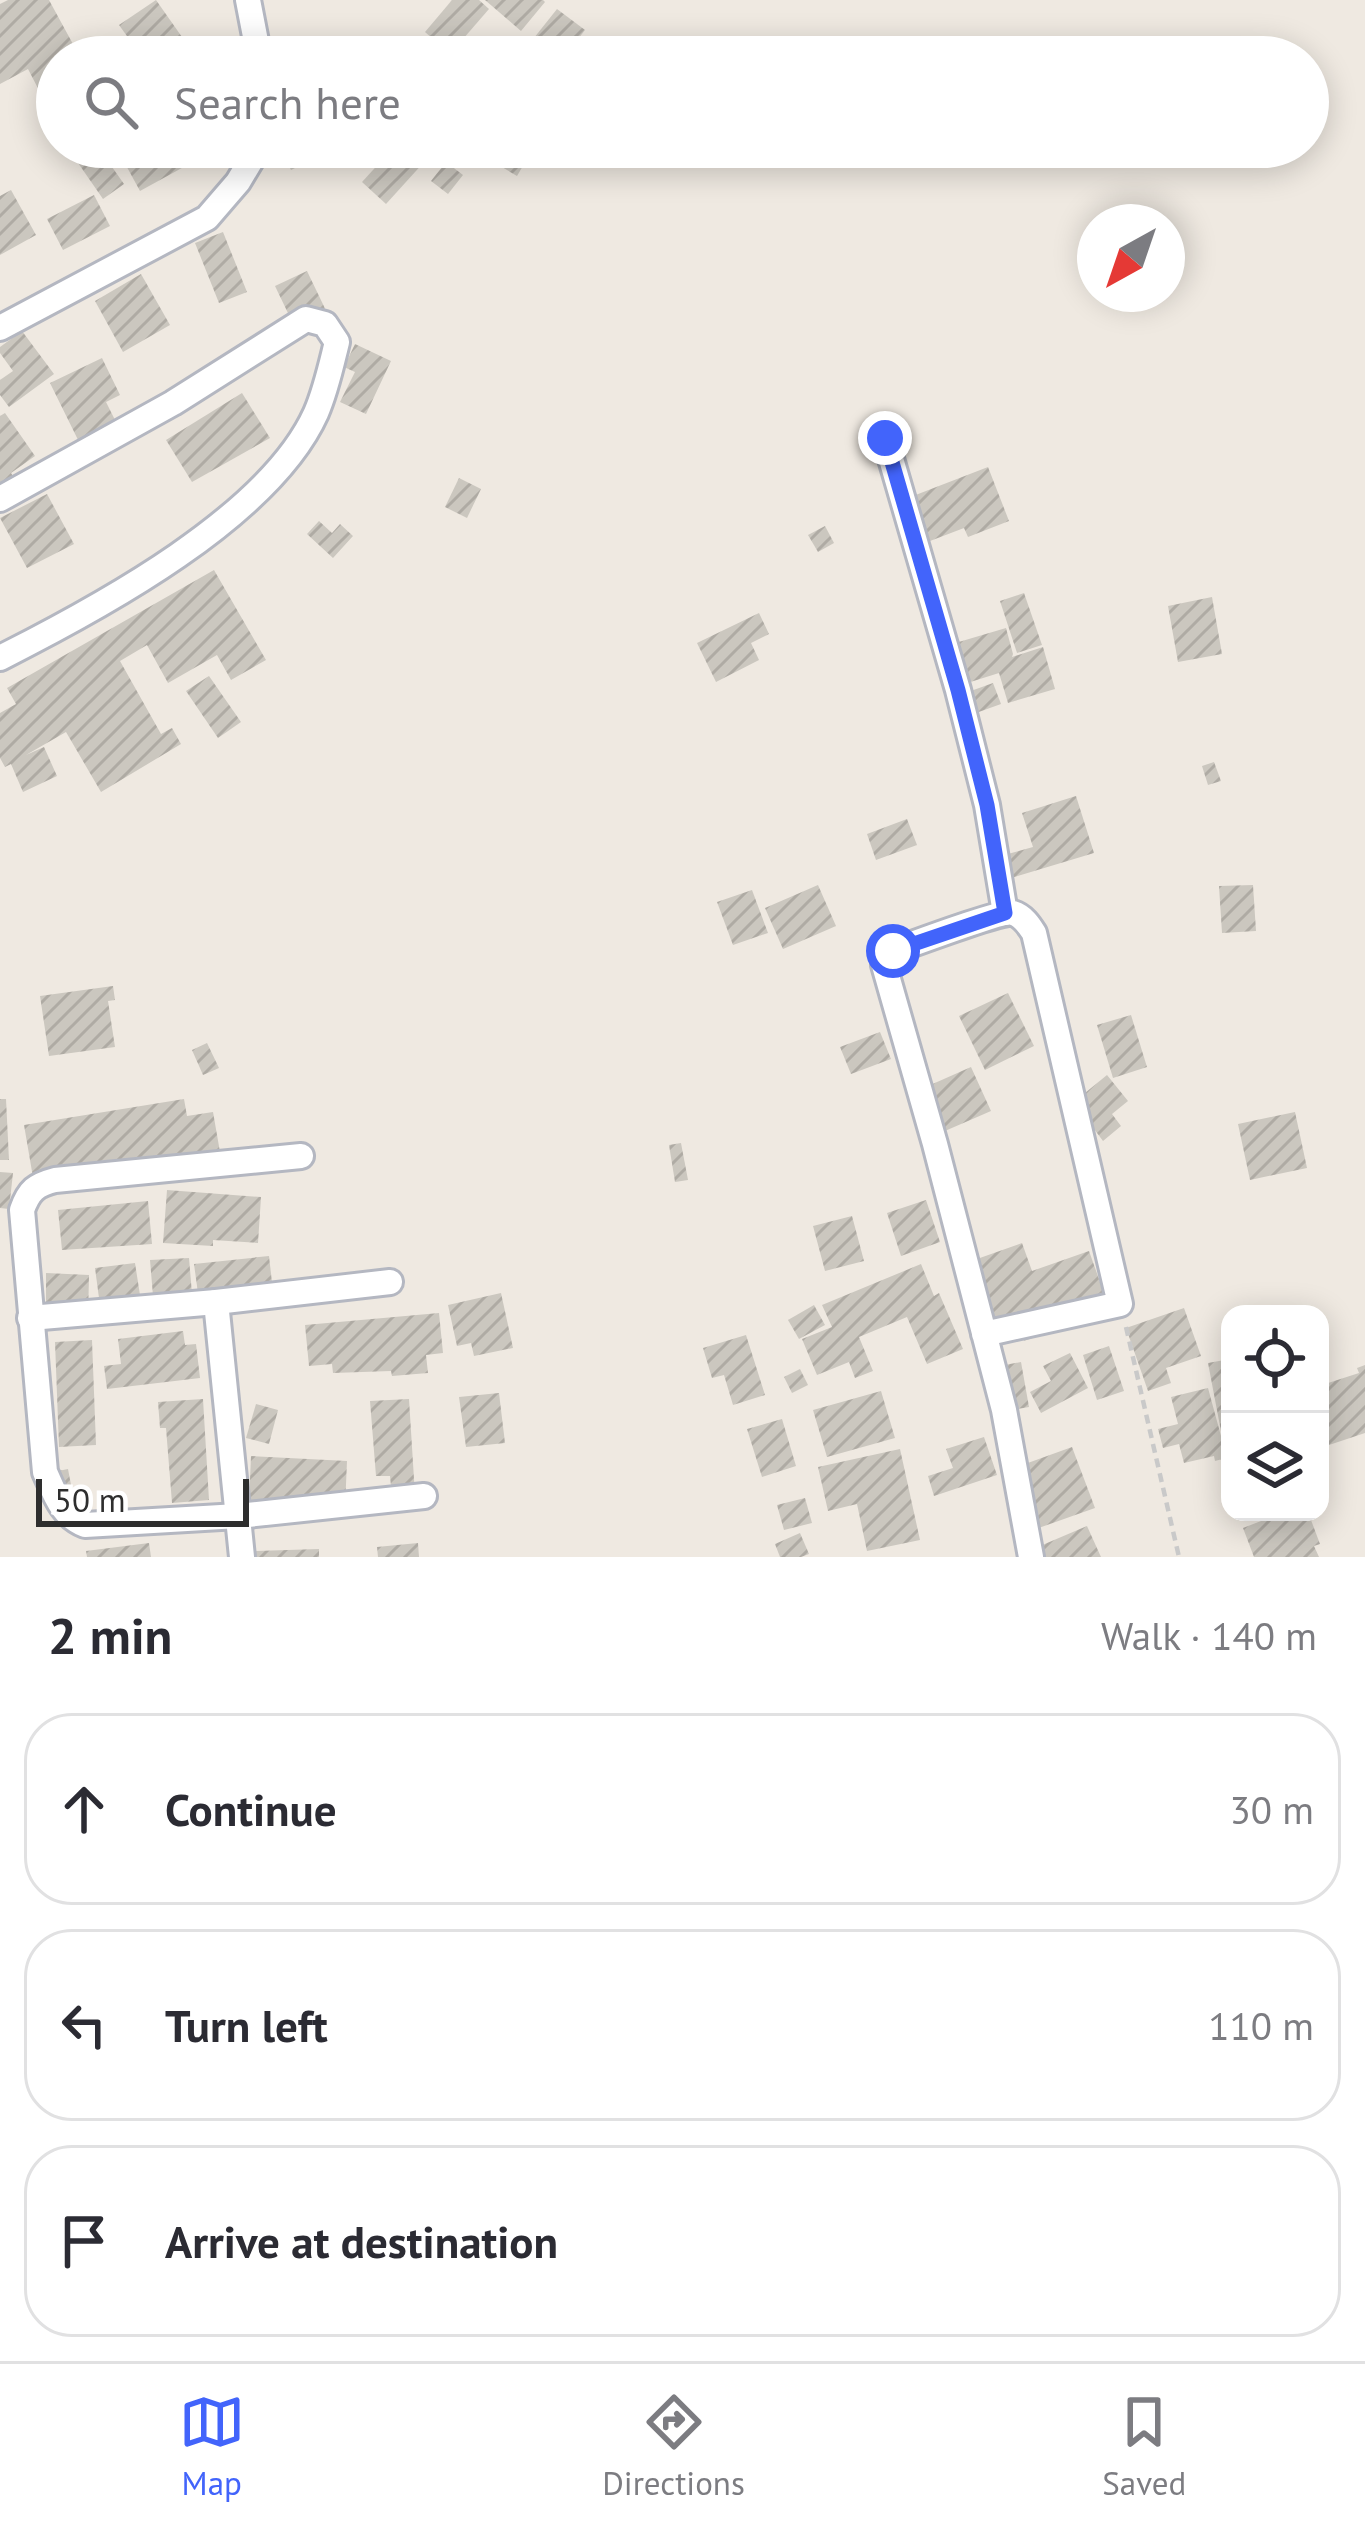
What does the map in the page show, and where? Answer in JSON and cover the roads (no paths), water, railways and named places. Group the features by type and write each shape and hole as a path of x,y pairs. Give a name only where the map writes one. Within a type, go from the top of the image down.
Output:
{"street":[{"path":"248,0 255,36"},
{"path":"0,328 206,218 246,168"},
{"path":"0,500 173,403 306,320 325,323 337,342 315,415 295,449 238,512 151,572 0,658"},
{"path":"885,438 981,782 1005,913"},
{"path":"984,1334 1120,1304 1034,933 1013,913 893,951 884,965 1004,1410 1031,1557"},
{"path":"301,1156 36,1185 22,1210 45,1472 59,1503 73,1520 85,1525 238,1516 424,1496"},
{"path":"30,1318 390,1282"},
{"path":"216,1302 242,1557"}]}
